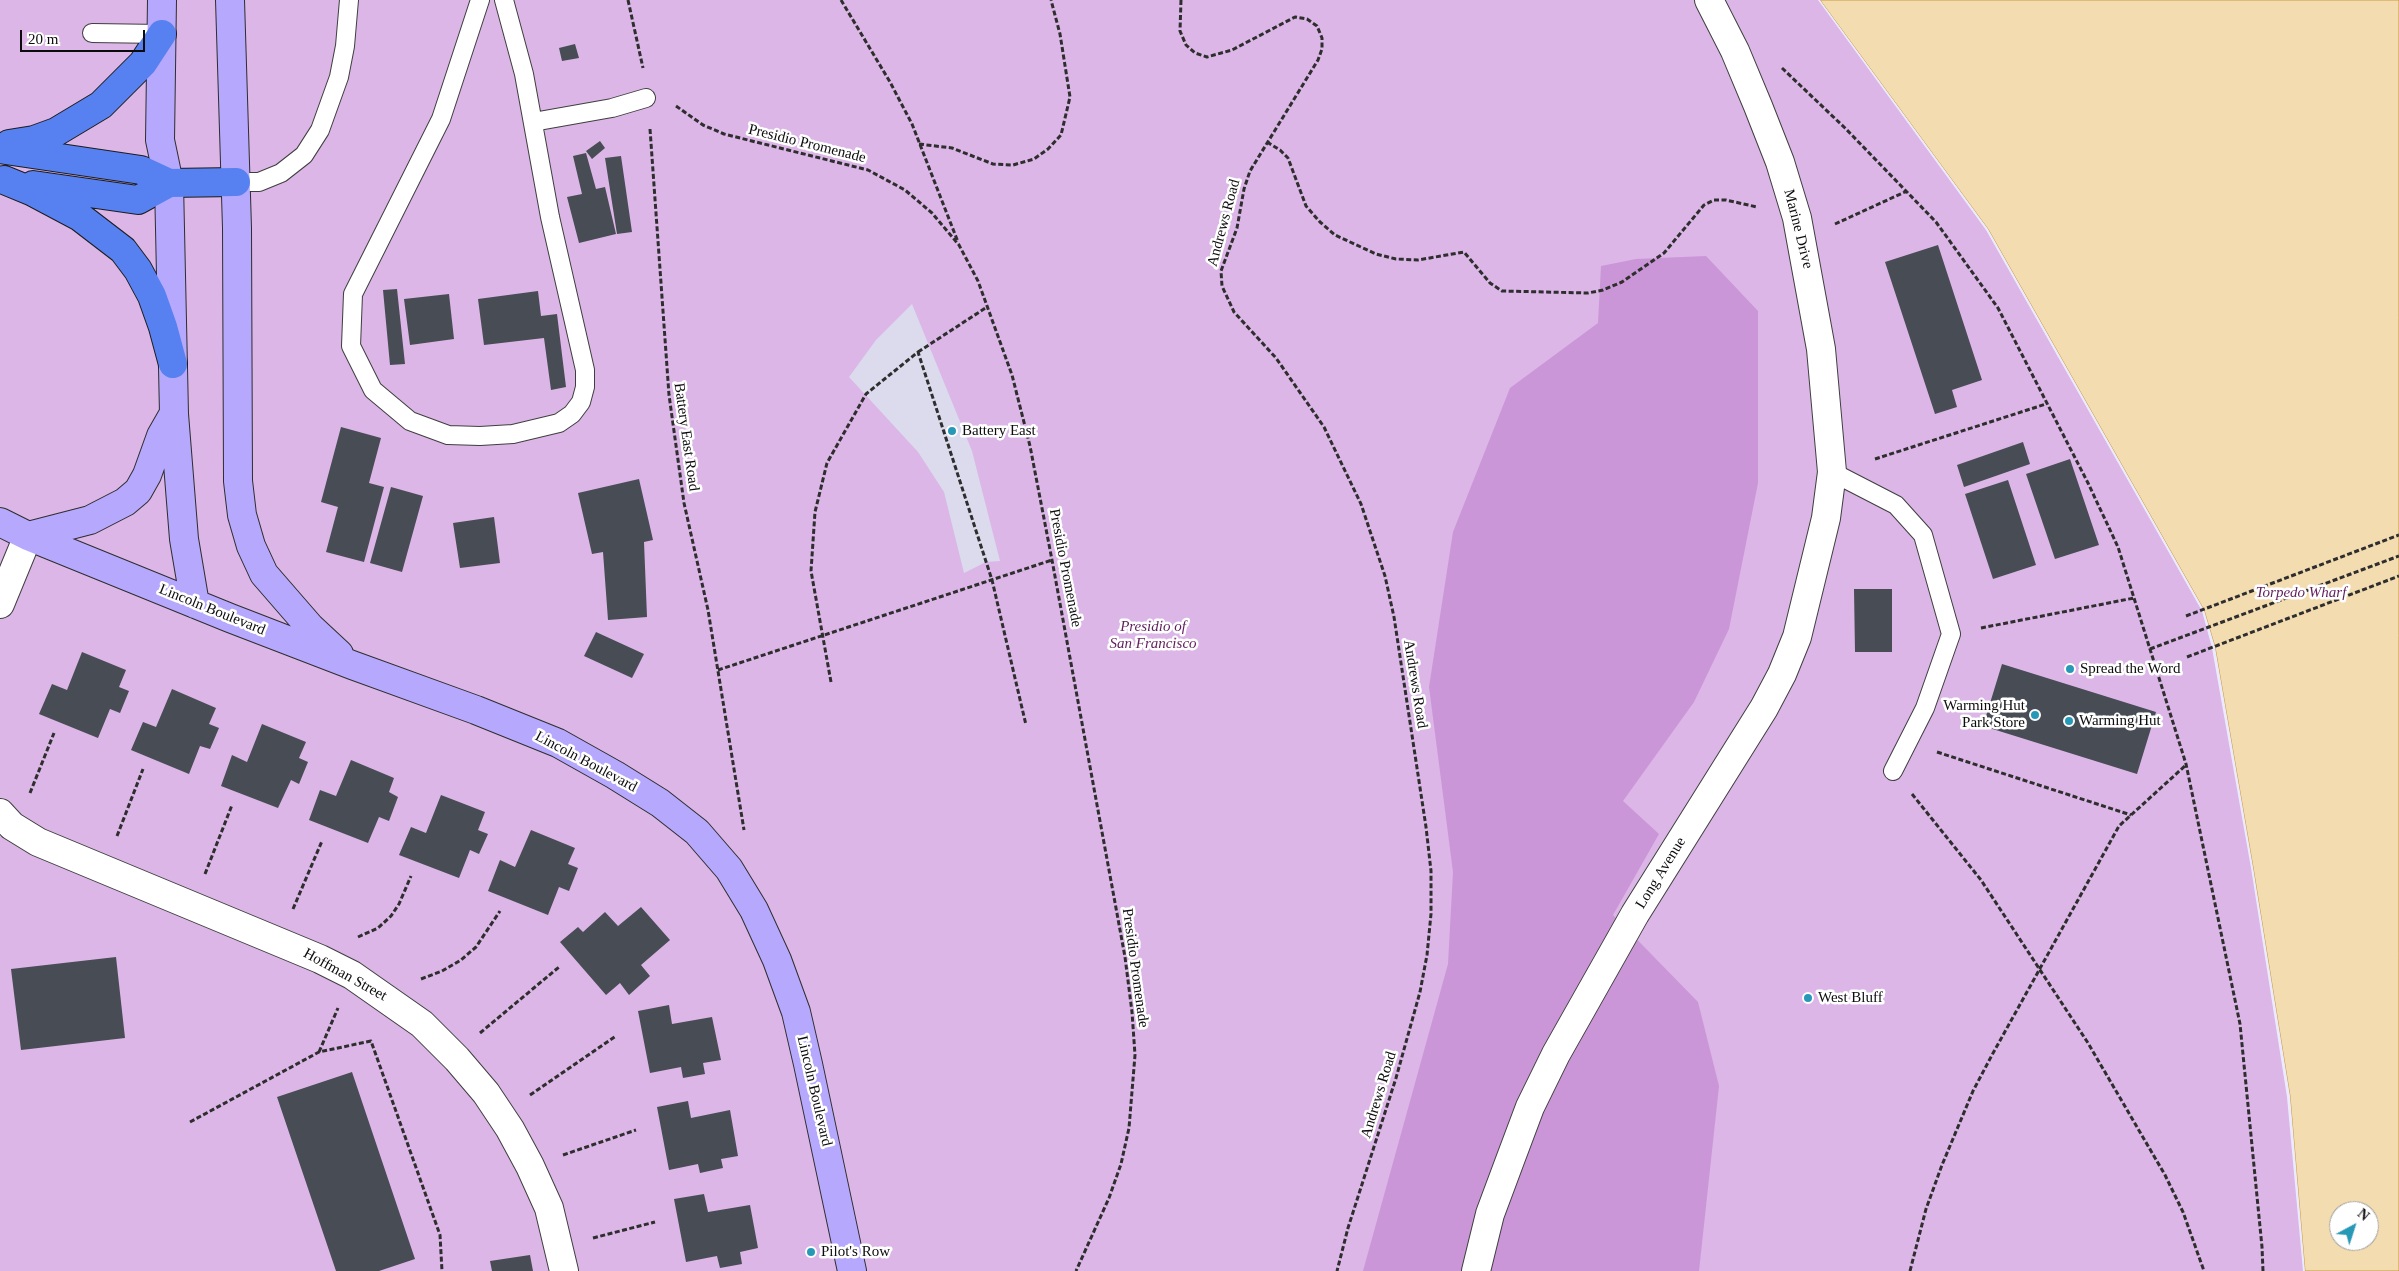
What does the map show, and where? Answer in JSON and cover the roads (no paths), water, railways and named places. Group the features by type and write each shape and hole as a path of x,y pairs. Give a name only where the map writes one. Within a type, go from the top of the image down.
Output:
{"highway":[{"path":"0,144 34,140 82,118 121,86 143,63 162,34"},
{"path":"0,149 141,170 169,183 236,182"},
{"path":"2,180 138,200 169,183"},
{"path":"2,180 31,191 80,218 123,250 138,270 152,296 164,327 173,364"}],"street":[{"path":"162,0 160,140 169,183 174,414 184,539 195,604"},
{"path":"230,0 236,182 238,481 242,515 251,546 264,574 310,627 352,665"},
{"name":"Marine Drive","path":"1709,0 1735,51 1780,162 1797,218 1821,349 1832,472"},
{"path":"0,604 28,536 90,520 125,502 138,491 147,475 161,436 174,414"},
{"name":"Long Avenue","path":"1476,1271 1490,1214 1530,1108 1556,1054 1635,914 1764,708 1782,674 1797,636 1809,592 1826,518 1832,472"},
{"name":"Lincoln Boulevard","path":"0,522 28,536 195,604 558,743 615,774 660,803 697,832 729,869 754,910 778,960 796,1012 852,1271"},
{"name":"Hoffman Street","path":"8,821 38,842 280,940 320,959 352,975 422,1024 486,1093 501,1115 530,1166 549,1208 562,1259"}],"lane":[{"path":"236,182 259,182 291,167 304,155 320,130 339,77 345,46 349,0"},
{"path":"480,0 441,119 353,294 351,346 373,390 410,421 448,435 513,434 559,423 572,414 581,402 586,387 585,370 550,217 524,74 504,0"},
{"path":"92,33 162,34"},
{"path":"533,122 612,108 646,98"},
{"path":"1832,472 1896,505 1924,535 1952,634 1925,708 1893,772"}],"place":[{"name":"Battery East","path":"952,431"},
{"name":"Spread the Word","path":"2070,669"},
{"name":"Warming Hut Park Store","path":"2035,715"},
{"name":"Warming Hut","path":"2069,721"},
{"name":"West Bluff","path":"1808,998"},
{"name":"Pilot's Row","path":"811,1252"}],"park label":[{"name":"Torpedo Wharf","path":"2301,593"},
{"name":"Presidio of San Francisco","path":"1153,636"}]}
